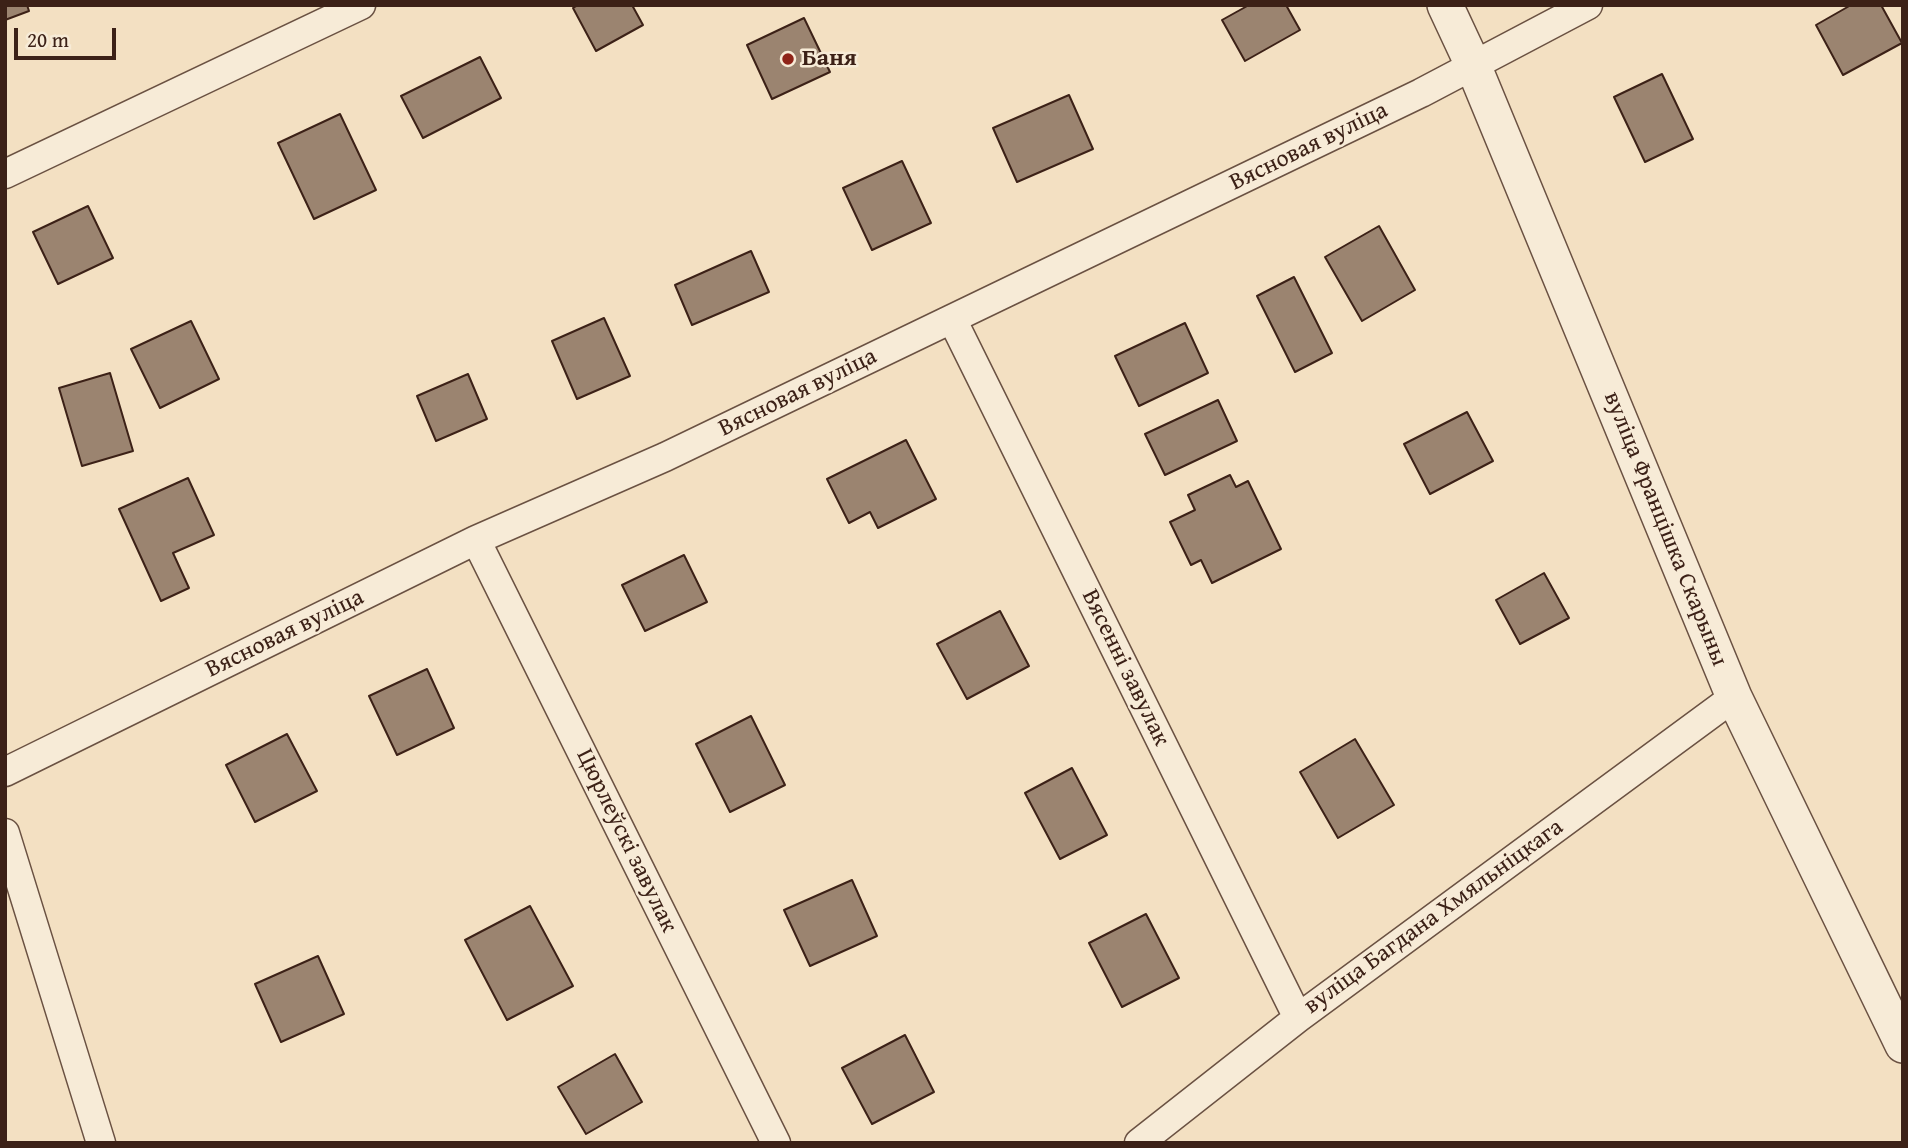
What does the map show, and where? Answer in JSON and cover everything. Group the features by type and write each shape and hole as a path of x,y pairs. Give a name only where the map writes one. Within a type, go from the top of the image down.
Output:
{"street":[{"path":"5,174 361,5"},
{"name":"вуліца Францішка Скарыны","path":"1445,5 1473,65 1734,697 1903,1045"},
{"name":"Вясновая вуліца","path":"5,772 476,540 666,457 1421,93 1588,5"},
{"name":"Вясенні завулак","path":"952,319 1298,1018"},
{"name":"Цюрлеўскі завулак","path":"476,540 776,1143"},
{"name":"вуліца Багдана Хмяльніцкага","path":"1139,1143 1298,1018 1734,697"},
{"path":"5,833 101,1143"}],"building":[{"path":"5,5 27,5 29,11 5,20"},
{"path":"578,5 632,5 643,25 596,51 573,8"},
{"path":"1249,5 1286,5 1300,30 1245,61 1222,20"},
{"path":"1851,5 1881,5 1902,43 1843,75 1816,25"},
{"name":"Баня","path":"804,18 830,72 772,99 747,45"},
{"path":"480,57 501,98 423,138 401,96"},
{"path":"1662,74 1693,139 1645,162 1614,97"},
{"path":"1069,95 1093,149 1017,182 993,128"},
{"path":"340,114 376,190 314,219 278,143"},
{"path":"902,161 931,223 872,250 843,188"},
{"path":"88,206 113,258 58,284 33,232"},
{"path":"1379,226 1415,290 1362,321 1325,257"},
{"path":"751,251 769,292 692,325 675,285"},
{"path":"1294,277 1332,353 1295,372 1257,296"},
{"path":"604,318 630,376 577,399 552,341"},
{"path":"191,321 219,379 160,408 131,349"},
{"path":"1185,323 1208,373 1139,406 1115,356"},
{"path":"110,373 133,451 82,466 59,388"},
{"path":"468,374 487,419 436,441 417,396"},
{"path":"1218,400 1237,441 1165,475 1145,434"},
{"path":"1467,412 1493,461 1430,494 1404,444"},
{"path":"906,440 936,499 878,528 870,512 849,523 827,479"},
{"path":"1230,475 1236,487 1248,481 1281,549 1212,583 1201,560 1191,565 1170,522 1195,510 1188,495"},
{"path":"188,478 214,535 173,553 189,588 161,601 119,509"},
{"path":"684,555 707,602 645,631 622,585"},
{"path":"1544,573 1569,618 1520,644 1496,600"},
{"path":"1000,611 1029,666 967,699 937,644"},
{"path":"427,669 454,728 397,755 369,696"},
{"path":"751,716 785,785 730,812 696,744"},
{"path":"287,734 317,791 255,822 226,765"},
{"path":"1355,739 1394,805 1338,838 1300,772"},
{"path":"1072,768 1107,835 1060,859 1025,793"},
{"path":"852,880 877,936 810,966 784,910"},
{"path":"530,906 573,986 507,1020 465,940"},
{"path":"1146,914 1179,978 1122,1007 1089,943"},
{"path":"318,956 344,1014 281,1042 255,984"},
{"path":"905,1035 934,1092 872,1124 842,1068"},
{"path":"615,1054 642,1102 586,1134 558,1087"}],"place":[{"name":"Баня","path":"788,59"}]}
